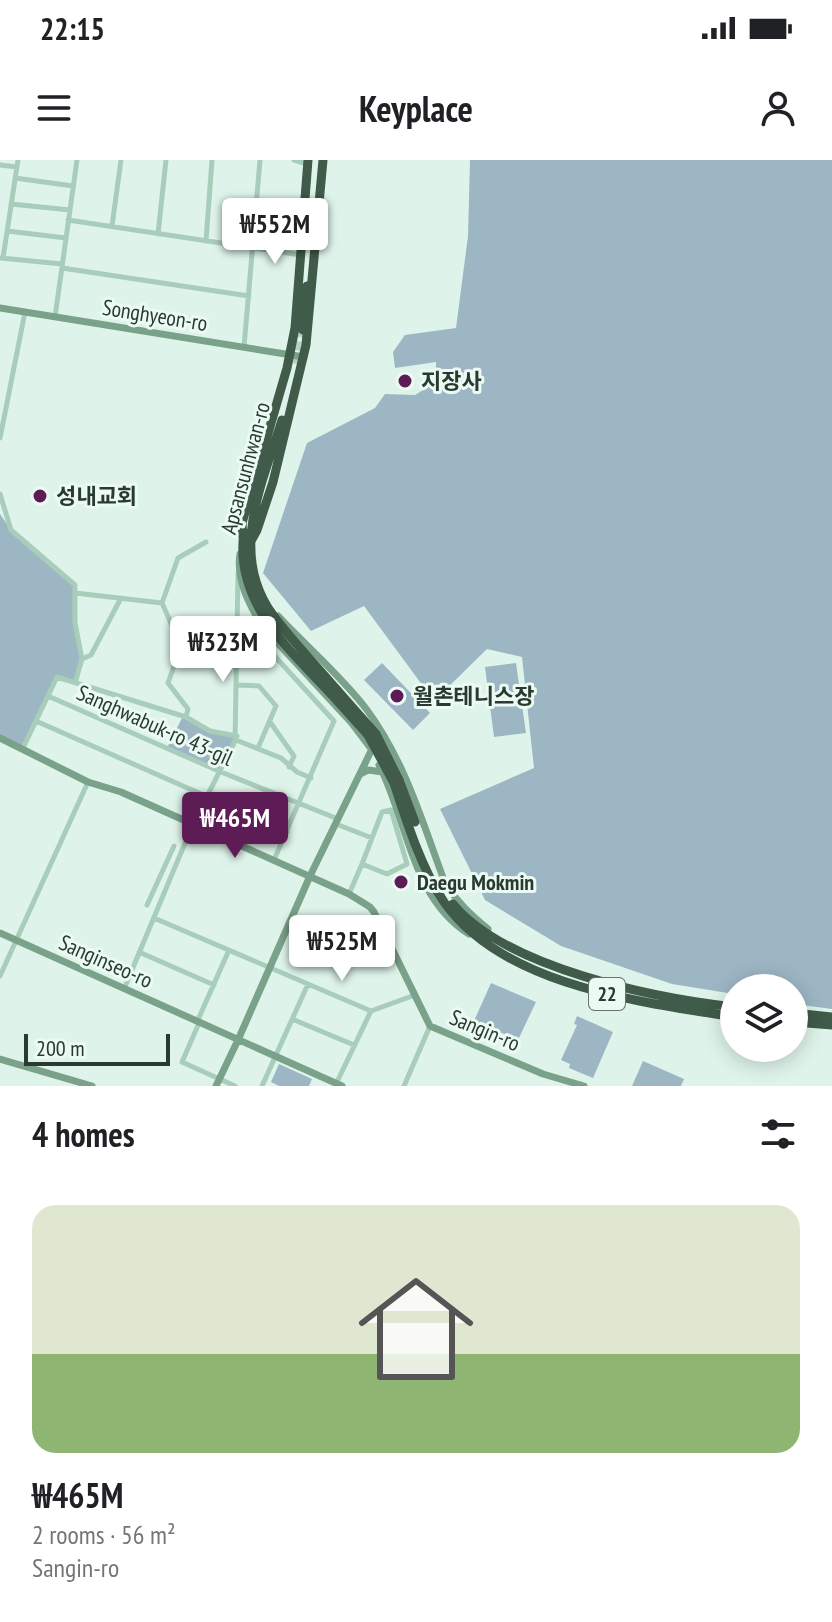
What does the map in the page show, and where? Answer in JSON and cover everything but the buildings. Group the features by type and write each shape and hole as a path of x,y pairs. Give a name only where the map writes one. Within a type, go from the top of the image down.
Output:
{"highway":[{"path":"309,161 301,330 321,160"},
{"path":"246,544 257,530 273,482 304,357 311,316 321,160"},
{"path":"246,544 242,523 287,368 295,328 309,161"},
{"name":"Apsansunhwan-ro","path":"290,382 246,544 255,584 271,614 334,692 376,734 440,886 456,908 528,968 583,988 720,1015"},
{"name":"Apsansunhwan-ro","path":"492,940 573,973 635,989 720,1004"},
{"path":"808,1014 832,1017"},
{"path":"808,1023 832,1025"}],"street":[{"path":"55,317 77,160"},
{"path":"112,227 121,160"},
{"path":"158,234 166,160"},
{"path":"206,241 212,160"},
{"path":"244,347 260,160"},
{"path":"294,160 309,161"},
{"path":"0,165 17,164 2,258 249,296"},
{"path":"15,178 73,186"},
{"path":"11,204 70,210"},
{"path":"68,220 301,256"},
{"path":"7,231 66,238"},
{"name":"Songhyeon-ro","path":"0,308 304,357"},
{"path":"0,438 25,312"},
{"path":"0,494 11,530 75,585 75,623 82,659 75,683"},
{"path":"186,717 188,709 168,683 181,646 162,603 178,558 206,542"},
{"path":"124,989 193,824 236,738 238,568 246,544"},
{"path":"246,544 271,607 364,706 381,733 393,777"},
{"path":"238,568 245,594 262,626 350,721 393,777"},
{"path":"75,593 162,603"},
{"path":"82,659 91,655 121,597"},
{"path":"236,633 248,627 334,721 301,804 274,860"},
{"path":"23,748 57,677 186,717 210,731 236,738 281,758 289,767 311,778"},
{"path":"238,685 259,686 276,706 258,748"},
{"name":"Sanghwabuk-ro 43-gil","path":"48,696 301,804 372,838"},
{"path":"36,721 287,832"},
{"path":"270,721 294,756 289,767"},
{"path":"217,1082 310,876 381,733"},
{"name":"Sangin-ro","path":"0,738 88,782 121,792 349,894 374,912 430,1026 543,1074 584,1086"},
{"path":"360,774 368,770 393,777"},
{"path":"0,976 88,782"},
{"path":"349,894 382,812 391,810 407,864 387,874 362,864"},
{"path":"147,905 174,846"},
{"path":"154,918 371,1011 415,995"},
{"name":"Sanginseo-ro","path":"0,933 339,1085 371,1011"},
{"path":"229,950 182,1062 217,1082 235,1086"},
{"path":"139,952 214,985"},
{"path":"262,1086 308,984"},
{"path":"292,1019 354,1045"},
{"path":"404,1086 430,1026"},
{"path":"0,1059 87,1085"}],"shaded area":[{"path":"470,160 832,160 832,1009 808,1006 808,974 720,974 720,992 672,984 561,946 485,900 440,809 534,768 522,657 487,649 434,701 364,606 311,631 263,573 307,443 375,408 385,394 415,395 436,382 436,362 395,368 393,352 405,335 456,328 468,236"},
{"path":"0,514 11,530 75,585 75,623 82,659 75,683 57,677 23,748 0,738"},
{"name":"월촌테니스장","path":"382,663 430,713 413,730 364,680"},
{"path":"516,663 526,733 494,737 485,667"},
{"path":"183,716 210,731 237,736 221,772 167,748"},
{"path":"491,983 536,1002 518,1040 474,1021"},
{"path":"577,1016 613,1032 593,1078 569,1068 570,1064 561,1060 577,1025 574,1024"},
{"path":"643,1061 684,1079 681,1086 632,1086"},
{"path":"279,1064 312,1079 309,1086 279,1086 271,1082"}],"tunnel":[{"path":"297,364 303,330"}],"place":[{"name":"지장사","path":"405,381"},
{"name":"성내교회","path":"40,496"},
{"name":"월촌테니스장","path":"397,696"},
{"name":"Daegu Mokmin","path":"401,882"}]}
